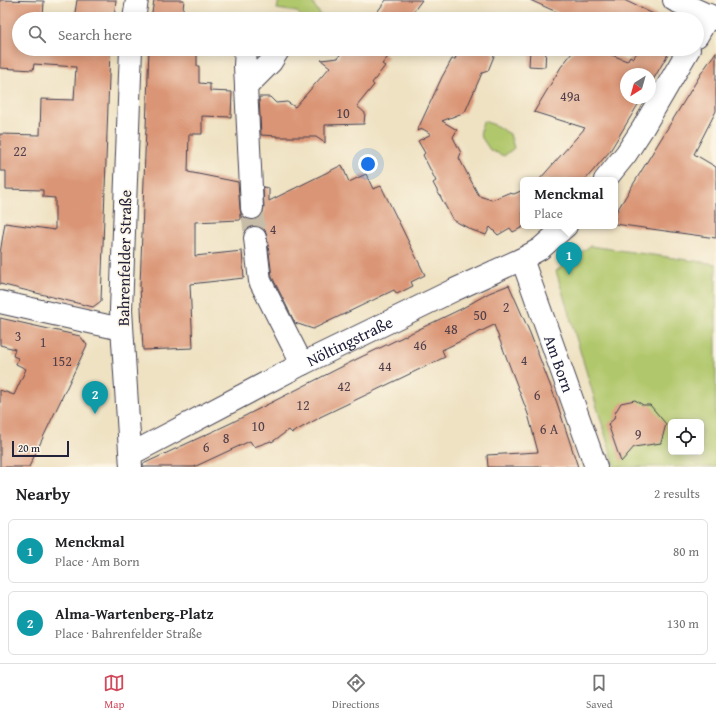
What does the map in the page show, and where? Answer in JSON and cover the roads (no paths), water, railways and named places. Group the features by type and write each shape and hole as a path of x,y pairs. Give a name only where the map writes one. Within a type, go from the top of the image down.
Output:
{"street":[{"path":"135,12 137,0"},
{"path":"674,0 701,12"},
{"path":"704,27 712,17"},
{"name":"Bahrenfelder Straße","path":"130,56 121,319 131,460"},
{"path":"246,56 252,208"},
{"path":"246,86 271,62 275,56"},
{"path":"607,177 626,154 643,128 685,56"},
{"name":"Nöltingstraße","path":"131,460 302,364 454,290 522,259 540,249 563,229"},
{"path":"255,238 260,281 302,364"},
{"name":"Am Born","path":"522,259 596,467"},
{"path":"0,302 121,319"}],"tunnel":[{"path":"252,208 255,238"}],"place":[{"name":"Menckmal","path":"569,275"},
{"name":"Alma-Wartenberg-Platz","path":"95,414"}]}
